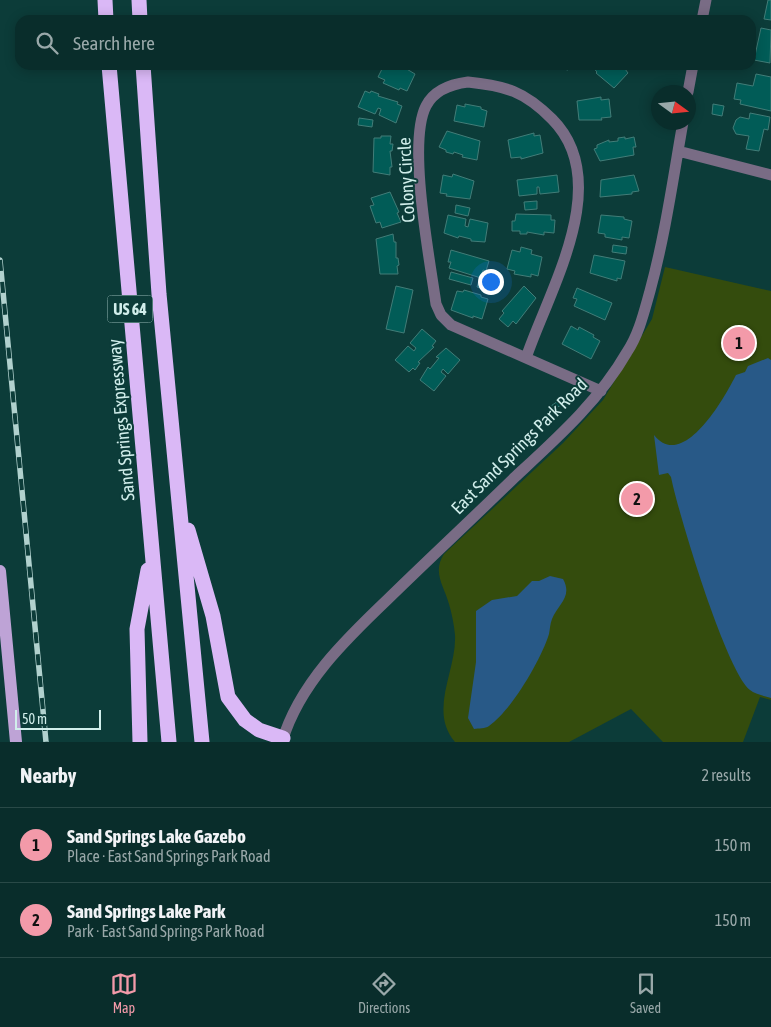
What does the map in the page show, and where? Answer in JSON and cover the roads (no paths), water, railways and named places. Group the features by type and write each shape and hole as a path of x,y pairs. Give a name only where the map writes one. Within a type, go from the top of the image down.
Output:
{"highway":[{"path":"105,0 106,15"},
{"path":"139,0 140,15"},
{"name":"Sand Springs Expressway","path":"109,70 169,742"},
{"name":"US 64","path":"143,70 159,294 202,742"},
{"path":"177,493 213,616 228,697 245,720 260,730 282,740"},
{"path":"140,742 137,629 151,552"}],"main road":[{"path":"0,571 16,742"}],"street":[{"path":"703,15 706,0"},
{"path":"689,85 692,70"},
{"name":"Colony Circle","path":"526,358 561,269 571,236 578,190 573,149 557,124 526,96 511,89 496,86 468,82 455,84 444,88 426,106 421,128 422,202 436,304 441,315 451,325 600,391"},
{"name":"East Sand Springs Park Road","path":"282,740 314,680 352,633 544,450 600,391 629,350 640,325 665,228 682,130"},
{"path":"678,152 771,175"}],"water":[{"path":"768,358 771,360 771,698 750,690 740,677 729,654 704,590 671,477 668,473 659,475 654,435 665,444 678,444 690,438 713,413 736,375 745,372 748,366"},
{"path":"550,576 563,579 566,591 564,600 552,619 545,645 532,671 507,709 487,727 474,729 468,718 476,662 476,611 492,600 517,596 532,581 539,581"}],"railway":[{"path":"0,260 46,742"}],"place":[{"name":"Sand Springs Lake Gazebo","path":"739,343"},
{"name":"Sand Springs Lake Park","path":"637,499"}]}
